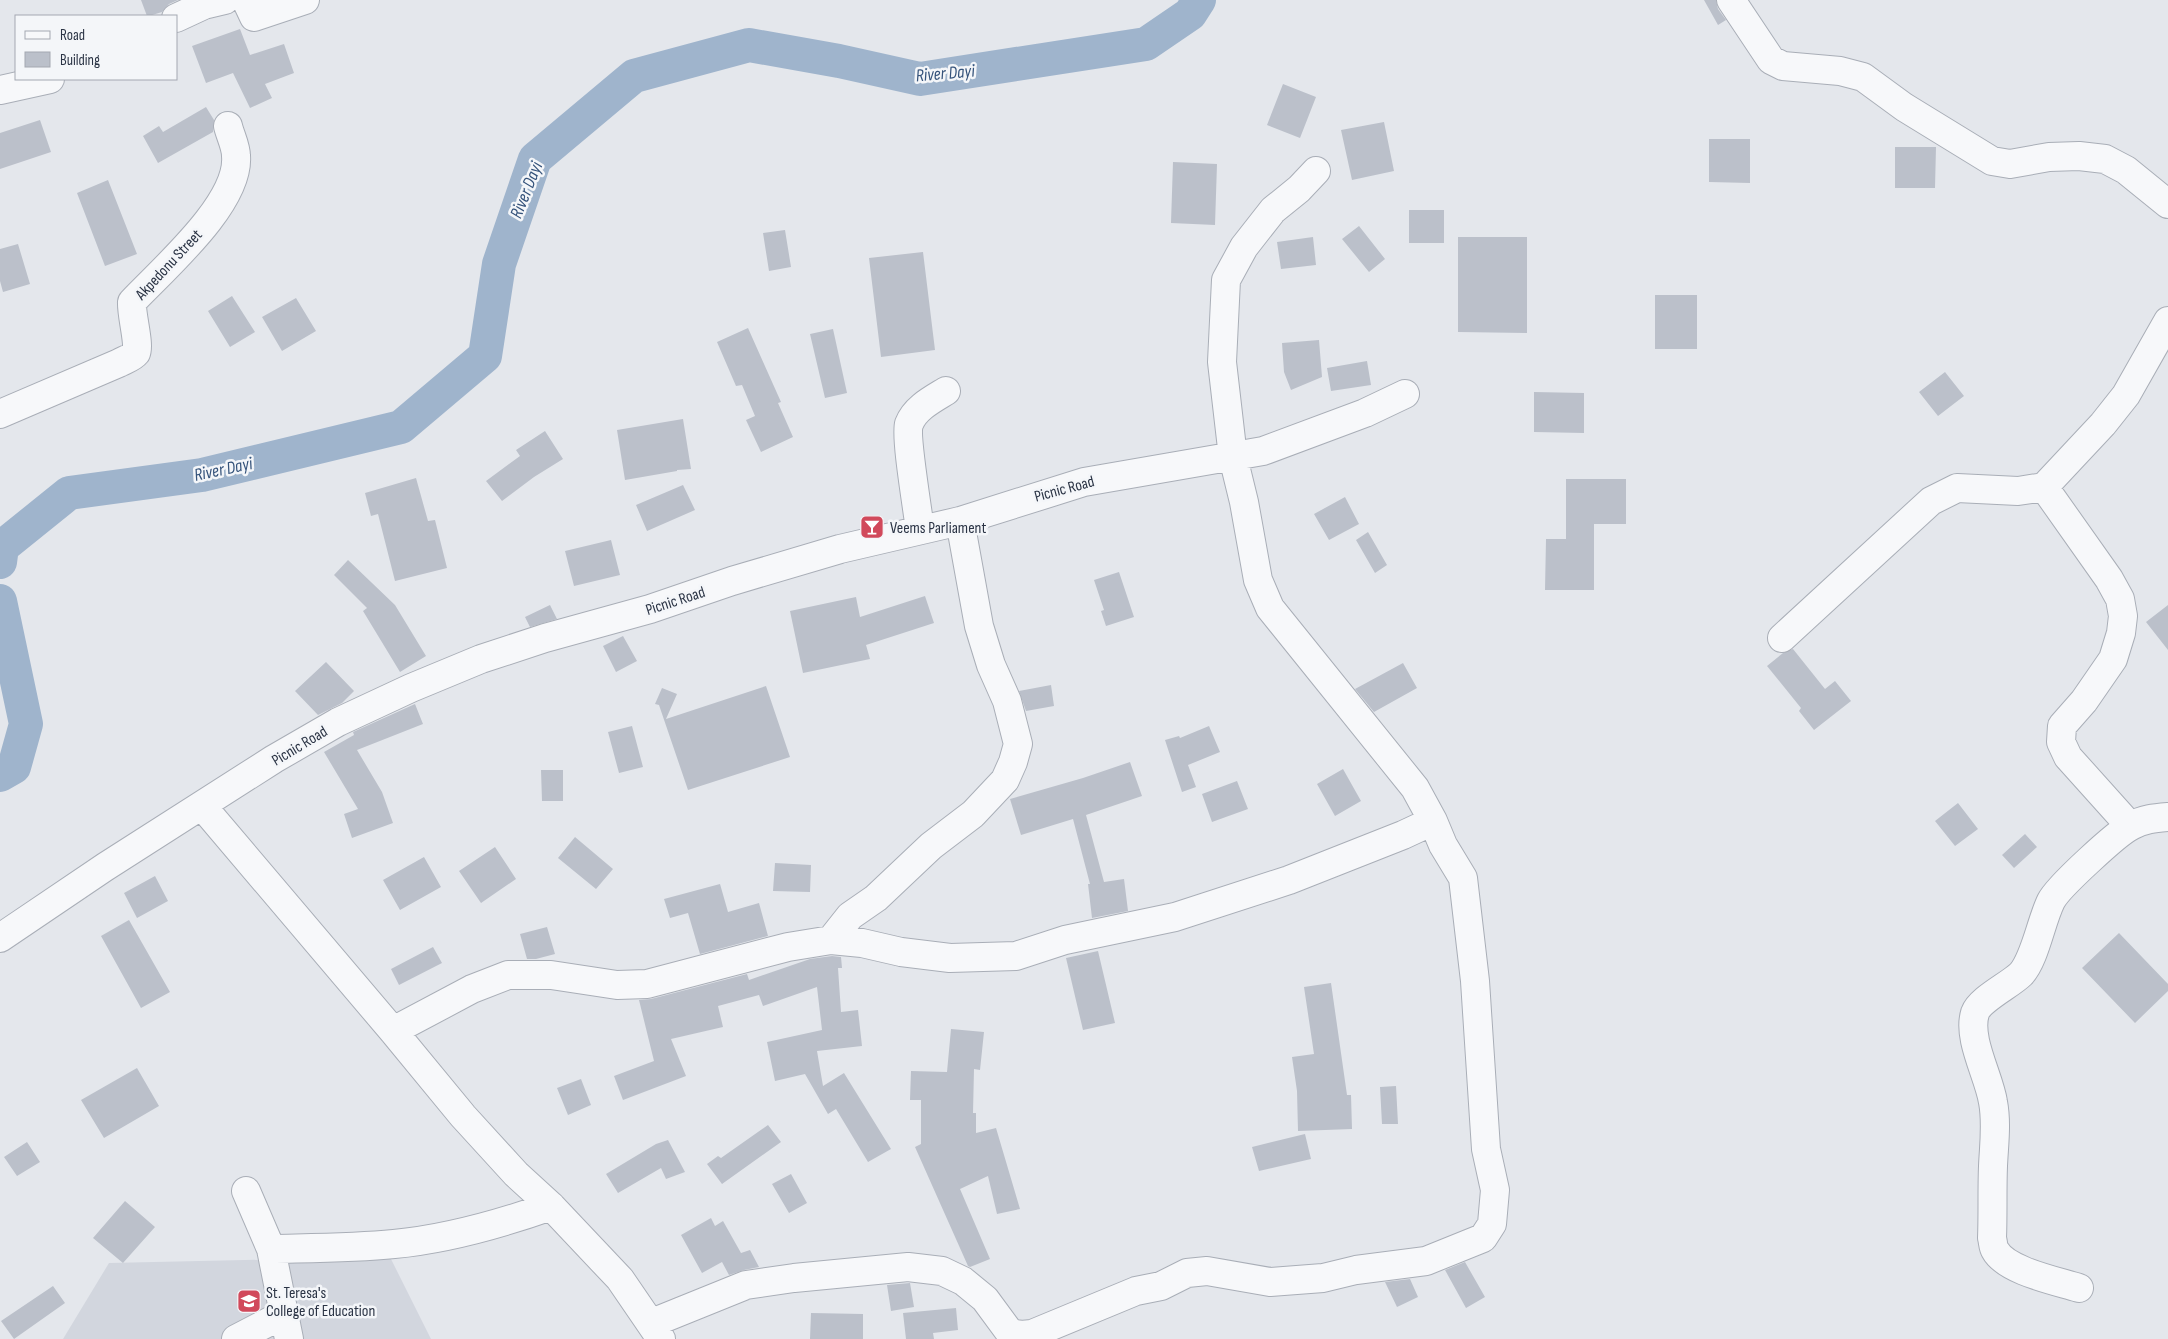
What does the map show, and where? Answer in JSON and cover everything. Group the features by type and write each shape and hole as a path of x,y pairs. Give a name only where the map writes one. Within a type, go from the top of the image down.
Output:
{"street":[{"path":"178,17 204,5 225,0"},
{"path":"246,0 254,17 305,0"},
{"path":"1731,0 1770,60 1783,66 1840,71 1863,77 1904,107 1992,161 2010,164 2049,157 2079,156 2105,159 2126,170 2168,204"},
{"path":"0,90 26,86 47,80"},
{"name":"Akpedonu Street","path":"0,414 119,363 136,352 138,344 131,315 132,302 178,255 220,207 231,181 237,156 228,126"},
{"path":"203,806 463,1116 516,1174 551,1206 620,1279 656,1331 746,1285 827,1274 908,1267 942,1271 963,1281 985,1299 1010,1333 1032,1334 1136,1291 1161,1286 1187,1273 1207,1271 1270,1282 1323,1278 1356,1270 1426,1261 1483,1238 1492,1224 1494,1190 1486,1149 1475,981 1463,878 1443,845 1433,821 1414,788 1270,608 1258,580 1244,502 1233,457 1222,362 1226,280 1244,247 1274,210 1299,189 1316,171"},
{"path":"1782,638 1931,501 1957,488 2018,491 2044,487 2103,424 2126,395 2161,337 2168,321"},
{"path":"920,530 910,450 909,424 921,407 946,391"},
{"name":"Picnic Road","path":"0,938 105,867 274,759 338,722 411,688 481,659 545,638 650,609 732,581 840,549 960,521 1084,482 1154,468 1263,451 1365,413 1405,394"},
{"path":"2044,487 2109,579 2120,599 2122,616 2121,634 2113,660 2084,701 2062,726 2061,742 2068,757 2130,826"},
{"path":"831,940 850,916 876,898 931,846 973,814 1005,780 1013,762 1018,744 1007,701 991,665 979,626 960,521"},
{"path":"2079,1288 2027,1272 2006,1261 1995,1250 1992,1238 1996,1125 1993,1101 1974,1031 1975,1012 2020,974 2028,963 2053,898 2106,845 2130,826 2148,819 2168,817"},
{"path":"393,1031 472,989 508,975 551,975 617,985 647,984 788,946 831,940 862,943 901,952 950,958 1016,956 1065,940 1176,917 1289,880 1403,835 1433,821"},
{"path":"236,1339 286,1327 271,1250 246,1191"},
{"path":"271,1250 404,1243 452,1235 504,1223 551,1206"}],"shaded area":[{"name":"St. Teresa's College of Education","path":"390,1257 431,1339 63,1339 109,1263"}],"building":[{"path":"141,0 178,0 169,4 162,12 147,15"},
{"path":"1704,0 1716,0 1718,9 1726,20 1718,25"},
{"path":"240,29 250,55 284,44 294,73 265,84 272,98 250,108 233,73 206,83 192,46"},
{"path":"1283,84 1316,97 1300,138 1267,125"},
{"path":"206,107 214,120 213,132 158,163 143,136 159,126 163,132"},
{"path":"40,120 51,152 0,169 0,133"},
{"path":"1384,122 1394,171 1352,180 1341,130"},
{"path":"1709,139 1750,139 1750,183 1709,182"},
{"path":"1895,147 1936,147 1935,188 1895,188"},
{"path":"1173,162 1217,164 1215,225 1171,223"},
{"path":"108,180 137,254 105,266 77,193"},
{"path":"1409,210 1444,210 1444,243 1409,243"},
{"path":"1359,226 1385,259 1369,272 1342,239"},
{"path":"785,230 791,267 769,271 763,233"},
{"path":"1313,237 1316,265 1281,269 1277,242"},
{"path":"1458,237 1527,237 1527,333 1458,332"},
{"path":"18,244 30,284 3,292 0,281 0,249"},
{"path":"923,252 935,350 881,357 869,258"},
{"path":"1655,295 1697,295 1697,349 1655,349"},
{"path":"232,296 255,332 230,347 208,311"},
{"path":"296,298 316,331 282,351 262,317"},
{"path":"748,328 781,402 778,403 793,437 761,452 746,420 755,416 742,385 736,386 717,342"},
{"path":"833,329 847,393 825,398 810,334"},
{"path":"1319,340 1322,377 1291,390 1284,372 1282,343"},
{"path":"1367,361 1371,385 1331,391 1327,368"},
{"path":"1945,372 1964,396 1938,416 1919,392"},
{"path":"1534,392 1584,393 1584,433 1534,432"},
{"path":"683,419 691,469 625,480 617,430"},
{"path":"545,431 563,459 534,477 502,501 486,481 520,456 516,450"},
{"path":"416,478 428,521 435,520 447,568 395,581 378,514 371,516 365,493"},
{"path":"1566,479 1626,479 1626,524 1594,524 1594,590 1545,590 1546,539 1566,539"},
{"path":"683,485 695,510 647,531 636,505"},
{"path":"1345,497 1359,524 1329,540 1314,514"},
{"path":"1368,532 1387,565 1375,573 1356,540"},
{"path":"611,540 620,575 574,586 565,551"},
{"path":"348,560 395,605 426,656 400,672 363,611 367,608 334,575"},
{"path":"1119,572 1134,617 1106,626 1101,611 1104,610 1094,580"},
{"path":"925,596 934,623 866,645 870,659 803,673 790,611 856,597 860,617"},
{"path":"550,605 557,619 530,627 525,617"},
{"path":"2168,605 2168,650 2146,622"},
{"path":"623,636 637,661 616,672 603,646"},
{"path":"1793,649 1825,689 1835,681 1851,701 1814,730 1799,711 1801,708 1767,666 1783,653"},
{"path":"326,662 354,691 342,703 318,715 295,691"},
{"path":"1403,663 1417,688 1374,712 1355,689"},
{"path":"1051,685 1054,706 1026,711 1019,691"},
{"path":"766,686 790,757 688,790 659,705 655,704 662,688 677,694 666,719"},
{"path":"415,704 423,724 357,750 382,792 393,823 352,838 344,814 358,809 324,752 354,735 353,732"},
{"path":"632,726 643,767 619,773 608,732"},
{"path":"1209,726 1220,752 1188,765 1196,787 1182,792 1165,740 1179,736 1180,738"},
{"path":"1130,762 1142,796 1086,815 1104,882 1124,879 1128,911 1092,918 1088,884 1090,884 1073,819 1021,835 1010,799"},
{"path":"1343,769 1361,801 1335,816 1317,784"},
{"path":"541,770 563,770 563,801 542,801"},
{"path":"1237,781 1248,809 1212,822 1202,794"},
{"path":"1958,803 1978,829 1955,846 1935,821"},
{"path":"2025,834 2037,847 2014,868 2002,855"},
{"path":"575,837 613,869 596,889 558,858"},
{"path":"495,847 516,879 481,903 459,871"},
{"path":"424,857 441,887 400,910 383,880"},
{"path":"775,863 811,865 810,892 773,891"},
{"path":"155,876 168,901 137,918 124,893"},
{"path":"720,884 728,912 759,903 768,936 700,954 688,913 670,918 664,899"},
{"path":"129,920 170,992 141,1008 101,936"},
{"path":"547,927 555,954 536,959 527,959 520,934"},
{"path":"2119,933 2168,984 2168,991 2135,1023 2082,968"},
{"path":"433,947 442,963 399,985 391,969"},
{"path":"1098,951 1115,1023 1083,1030 1066,958"},
{"path":"832,956 841,957 842,968 838,968 841,1012 858,1010 862,1046 817,1051 823,1086 844,1073 891,1149 868,1162 836,1109 828,1114 805,1074 775,1081 767,1042 822,1030 817,987 763,1006 759,995 718,1006 723,1027 671,1039 686,1076 623,1100 614,1076 654,1061 639,1000 651,999 747,974 749,980 810,959"},
{"path":"1331,983 1347,1095 1351,1095 1352,1129 1298,1131 1297,1091 1292,1057 1314,1054 1304,987"},
{"path":"951,1029 984,1032 980,1070 974,1069 973,1113 976,1113 976,1133 996,1128 1020,1209 997,1214 988,1176 960,1189 990,1259 970,1267 915,1147 921,1144 921,1100 910,1100 911,1071 947,1072"},
{"path":"137,1068 159,1106 104,1138 81,1100"},
{"path":"581,1079 591,1105 568,1115 557,1088"},
{"path":"1396,1086 1398,1124 1382,1124 1380,1087"},
{"path":"768,1125 781,1142 722,1184 707,1164 718,1156 721,1158"},
{"path":"1305,1134 1311,1159 1259,1171 1252,1147"},
{"path":"668,1140 685,1172 666,1179 661,1168 618,1193 606,1174 656,1144"},
{"path":"27,1142 40,1162 17,1176 4,1157"},
{"path":"791,1174 807,1203 789,1213 772,1184"},
{"path":"125,1201 155,1227 123,1263 93,1238"},
{"path":"711,1218 715,1226 723,1221 741,1253 750,1250 759,1267 729,1275 722,1262 702,1273 681,1235"},
{"path":"1465,1262 1485,1297 1466,1308 1445,1270"},
{"path":"1410,1279 1418,1297 1397,1307 1385,1282"},
{"path":"910,1283 914,1307 891,1311 887,1285"},
{"path":"53,1286 65,1303 14,1339 1,1321"},
{"path":"956,1308 958,1330 933,1333 934,1339 906,1339 903,1313"},
{"path":"811,1313 863,1314 863,1339 810,1339"}],"waterway":[{"name":"River Dayi","path":"0,562 2,547 69,493 202,475 401,427 485,356 499,264 535,159 634,76 749,45 839,61 920,79 1146,44 1190,14 1199,0"},
{"name":"River Dayi","path":"0,601 26,724 14,767 0,775"}],"place":[{"name":"Veems Parliament","path":"872,527"},
{"name":"St. Teresa's College of Education","path":"249,1301"}]}
